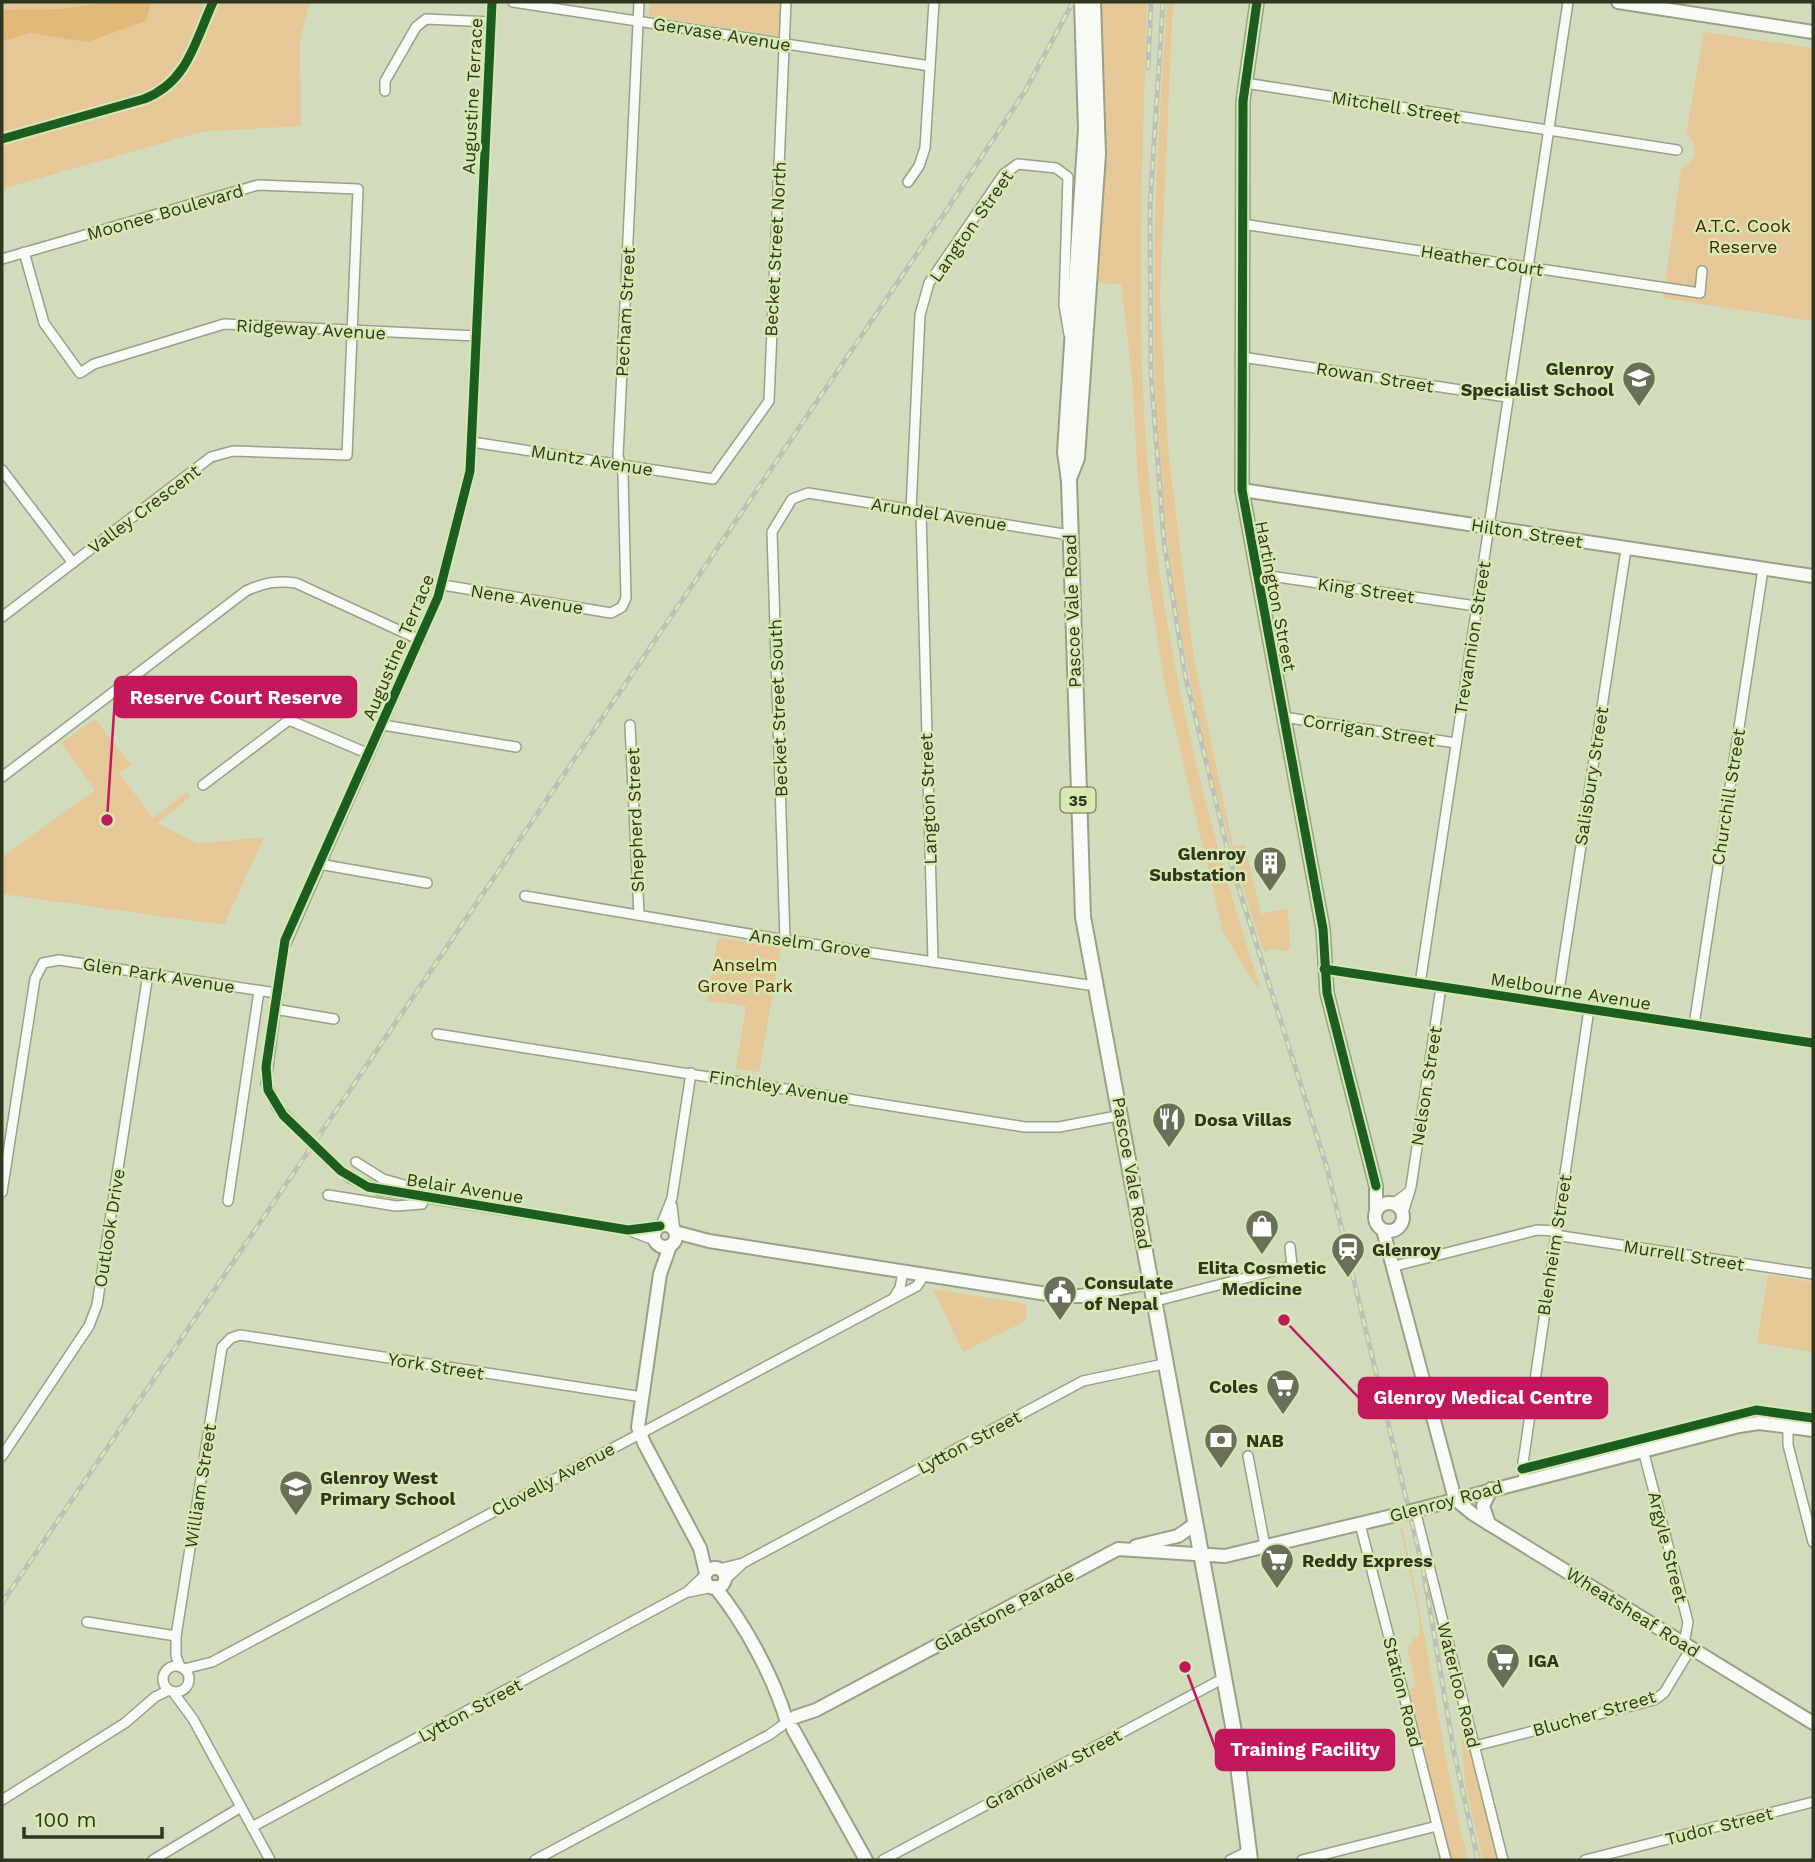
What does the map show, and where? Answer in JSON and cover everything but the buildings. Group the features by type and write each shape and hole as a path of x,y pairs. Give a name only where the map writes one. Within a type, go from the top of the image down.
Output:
{"main road":[{"name":"Pascoe Vale Road","path":"1082,2 1086,129 1065,452 1069,481 1083,917 1168,1363 1233,1726 1249,1855"},
{"name":"Pascoe Vale Road","path":"1069,481 1077,458 1095,223 1098,154 1093,2"}],"street":[{"name":"Augustine Terrace","path":"312,1143 283,1115 266,1083 276,993 285,940 383,725 443,585 470,471 492,2"},
{"name":"Gervase Avenue","path":"513,2 930,66"},
{"name":"Pecham Street","path":"611,613 622,607 626,597 618,456 639,2"},
{"name":"Becket Street North","path":"713,479 769,401 786,2"},
{"path":"908,182 924,156 934,2"},
{"name":"Hartington Street","path":"1257,2 1245,83 1242,490 1323,929 1324,969 1331,1010 1376,1186 1376,1211"},
{"name":"Trevannion Street","path":"1420,984 1567,2"},
{"path":"1618,2 1813,32"},
{"path":"385,91 385,81 416,27 426,19 491,22"},
{"name":"Mitchell Street","path":"1245,83 1677,150"},
{"name":"Langton Street","path":"933,960 916,511 920,315 929,284 1004,174 1018,164 1056,168 1066,173 1070,188 1064,305 1072,343"},
{"name":"Moonee Boulevard","path":"2,258 258,185 358,189 350,330"},
{"name":"Heather Court","path":"1242,224 1700,293 1702,271"},
{"name":"Ridgeway Avenue","path":"24,252 44,323 80,373 94,364 224,324 477,336"},
{"name":"Valley Crescent","path":"2,617 211,457 233,451 347,455 350,330"},
{"name":"Rowan Street","path":"1242,357 1507,397"},
{"name":"Muntz Avenue","path":"472,442 713,479"},
{"path":"2,470 73,563"},
{"name":"Hilton Street","path":"1242,490 1813,576"},
{"name":"Arundel Avenue","path":"808,494 1070,535"},
{"name":"Becket Street South","path":"785,940 772,532 792,499 808,494"},
{"name":"Salisbury Street","path":"1557,1004 1626,549"},
{"name":"Churchill Street","path":"1694,1025 1763,569"},
{"name":"King Street","path":"1256,573 1476,606"},
{"path":"2,776 246,591 260,584 279,580 296,583 420,640"},
{"name":"Nene Avenue","path":"443,585 611,613"},
{"name":"Corrigan Street","path":"1283,717 1455,743"},
{"path":"203,785 289,720 369,754"},
{"path":"383,725 516,747"},
{"name":"Shepherd Street","path":"631,725 639,915"},
{"path":"319,864 427,883"},
{"name":"Anselm Grove","path":"525,896 785,940 1087,985 1097,983"},
{"name":"Glen Park Avenue","path":"2,1192 35,979 43,963 59,960 276,993"},
{"name":"Melbourne Avenue","path":"1324,969 1813,1043"},
{"name":"Outlook Drive","path":"2,1456 89,1326 97,1306 148,974"},
{"name":"Nelson Street","path":"1403,1213 1411,1186 1441,987"},
{"path":"228,1201 259,991"},
{"path":"274,1009 334,1019"},
{"name":"Blenheim Street","path":"1524,1480 1523,1463 1589,1009"},
{"name":"Finchley Avenue","path":"437,1034 1026,1126 1059,1127 1122,1115"},
{"path":"691,1073 642,1397 639,1433 866,1860"},
{"name":"Belair Avenue","path":"312,1143 330,1161 368,1187 628,1230"},
{"name":"Belair Avenue","path":"356,1162 376,1176 415,1188 424,1198"},
{"name":"Hartington Street","path":"1376,1186 1391,1203"},
{"path":"1390,1230 1375,1220 1376,1211 1391,1203 1411,1186"},
{"name":"Belair Avenue","path":"328,1195 411,1207 419,1206 424,1198"},
{"path":"668,1239 654,1234 672,1198"},
{"path":"1390,1230 1403,1223 1403,1213 1391,1203"},
{"path":"628,1230 660,1226"},
{"path":"628,1230 668,1239 709,1241 1070,1297 1152,1282"},
{"path":"1390,1230 1395,1266 1455,1499"},
{"name":"Murrell Street","path":"1395,1266 1537,1230 1813,1275"},
{"path":"1156,1301 1292,1266 1290,1247"},
{"path":"895,1296 900,1289 902,1272"},
{"name":"Clovelly Avenue","path":"187,1684 212,1662 917,1286 924,1275"},
{"name":"York Street","path":"231,1338 240,1335 642,1397"},
{"name":"William Street","path":"142,1708 164,1674 176,1636 222,1347 231,1338"},
{"name":"Lytton Street","path":"252,1827 1083,1381 1168,1363"},
{"name":"Glenroy Road","path":"1201,1557 1225,1556 1360,1524 1749,1424 1813,1430"},
{"path":"1788,1426 1788,1445 1813,1542"},
{"name":"Argyle Street","path":"1643,1450 1688,1622 1687,1646"},
{"path":"1248,1456 1265,1546"},
{"path":"1489,1524 1483,1506 1491,1489"},
{"name":"Wheatsheaf Road","path":"1455,1499 1489,1524 1813,1723"},
{"name":"Waterloo Road","path":"1414,1510 1503,1860"},
{"name":"Gladstone Parade","path":"536,1860 1112,1552 1178,1536 1195,1524"},
{"name":"Station Road","path":"1360,1524 1446,1860"},
{"path":"1125,1548 1201,1557"},
{"path":"87,1622 176,1636"},
{"name":"William Street","path":"176,1636 176,1656 182,1668"},
{"name":"Blucher Street","path":"1475,1746 1654,1700 1664,1693 1687,1646"},
{"name":"Clovelly Avenue","path":"182,1668 212,1662"},
{"path":"193,1719 182,1668 172,1667 164,1674 164,1684 193,1719 270,1860"},
{"name":"Grandview Street","path":"883,1860 1224,1678"},
{"path":"2,1800 125,1723 142,1708 187,1684"},
{"name":"Tudor Street","path":"1585,1860 1813,1802"},
{"path":"153,1860 241,1807"},
{"path":"1302,1860 1437,1826"},
{"path":"1230,1860 1249,1855"}],"green space":[{"path":"2,2 310,2 300,40 301,126 201,132 2,189"},
{"path":"650,2 781,2 779,36 649,16"},
{"path":"1099,2 1147,2 1141,343 1153,524 1162,591 1187,725 1221,857 1260,987 1256,987 1223,932 1165,686 1149,587 1138,479 1132,376 1121,284 1096,283 1105,117"},
{"path":"1167,2 1173,2 1160,296 1168,448 1194,660 1233,846 1245,845 1261,914 1288,908 1290,949 1284,951 1274,948 1264,952 1226,828 1209,765 1182,639 1164,511 1155,390 1154,279 1157,168"},
{"name":"A.T.C. Cook Reserve","path":"1704,32 1813,48 1813,321 1663,298 1681,169 1690,162 1694,153 1693,143 1686,133"},
{"path":"95,719 131,765 119,773 153,818 187,792 190,797 158,823 197,844 264,837 224,925 2,894 2,857 95,790 61,743"},
{"name":"Anselm Grove Park","path":"718,937 781,948 759,1072 736,1068 746,1006 707,1001"},
{"path":"1768,1275 1813,1282 1813,1352 1757,1343"},
{"path":"933,1289 1026,1304 1026,1321 963,1352"},
{"path":"1400,1528 1420,1611 1450,1778 1468,1860 1449,1860 1406,1690 1416,1687 1407,1646 1413,1644 1411,1637 1419,1637 1419,1615"},
{"path":"1460,1718 1463,1718 1499,1860 1483,1860 1465,1783"}],"shaded area":[{"path":"108,2 151,2 146,21 87,42 30,33 2,41 2,10 61,9"}],"railway":[{"path":"2,1603 944,214 1025,91 1073,2"},
{"path":"1148,68 1151,2"},
{"path":"1163,2 1150,207 1151,373 1164,542 1185,674 1230,860 1327,1168 1423,1569 1454,1752 1478,1860"}],"cycle path":[{"path":"2,139 144,99 159,92 171,82 188,59 213,2"},
{"path":"492,2 470,471 438,597 285,940 266,1067 268,1090 283,1115 341,1171 368,1187 628,1230 660,1226"},
{"path":"1257,2 1243,101 1242,490 1323,929 1327,993 1376,1186"},
{"path":"1324,969 1813,1043"},
{"path":"1522,1469 1756,1410 1813,1418"}],"place":[{"name":"Glenroy Specialist School","path":"1639,408"},
{"name":"Reserve Court Reserve","path":"107,820"},
{"name":"Glenroy Substation","path":"1270,893"},
{"name":"Dosa Villas","path":"1169,1149"},
{"name":"Elita Cosmetic Medicine","path":"1262,1256"},
{"name":"Glenroy","path":"1348,1279"},
{"name":"Glenroy Medical Centre","path":"1284,1320"},
{"name":"Consulate of Nepal","path":"1060,1322"},
{"name":"Coles","path":"1283,1416"},
{"name":"NAB","path":"1221,1470"},
{"name":"Glenroy West Primary School","path":"296,1517"},
{"name":"Reddy Express","path":"1277,1590"},
{"name":"Training Facility","path":"1185,1667"},
{"name":"IGA","path":"1503,1690"}]}
